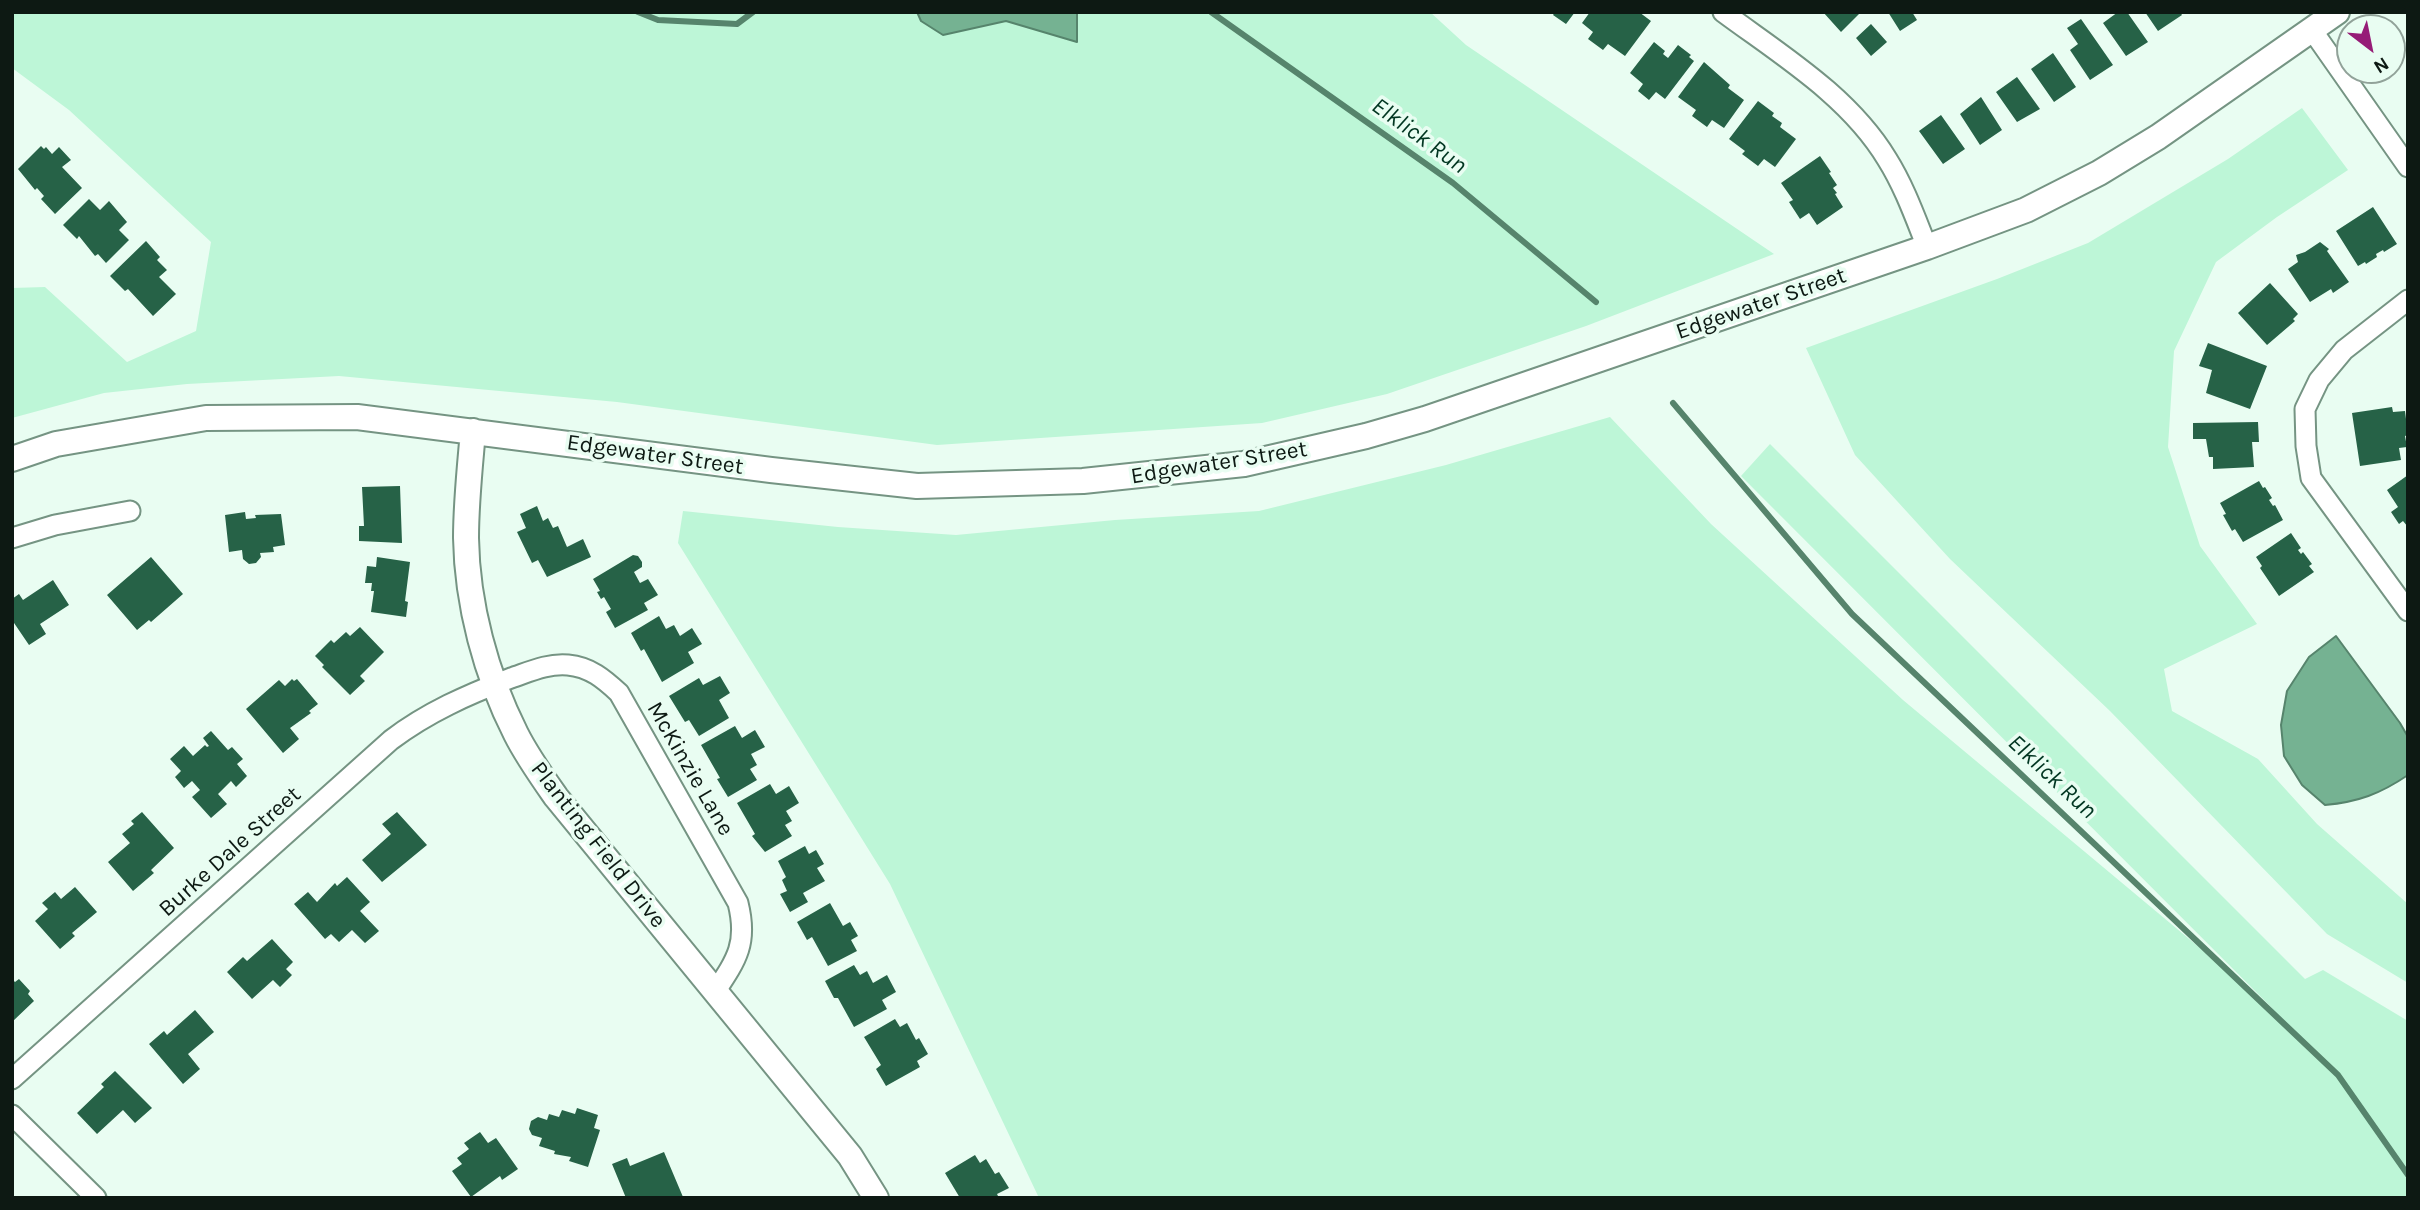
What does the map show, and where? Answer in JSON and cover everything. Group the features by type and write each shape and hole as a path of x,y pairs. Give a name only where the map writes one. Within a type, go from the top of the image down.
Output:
{"street":[{"name":"Edgewater Street","path":"12,460 56,444 206,418 357,417 757,469 917,486 1083,481 1244,464 1394,428 1927,247 2025,210 2099,173 2158,137 2337,12"},
{"path":"1735,16 1823,87 1859,121 1886,157 1905,192 1927,247"},
{"path":"2312,30 2408,167"},
{"path":"2408,300 2344,350 2319,380 2305,409 2306,446 2311,478 2408,611"},
{"name":"Planting Field Drive","path":"473,430 466,539 474,603 481,640 516,734 556,797 850,1156 876,1198"},
{"path":"12,538 55,526 130,511"},
{"name":"McKinzie Lane","path":"496,684 550,665 568,665 586,669 603,678 619,693 738,903 743,921 742,942 736,960 715,992"},
{"name":"Burke Dale Street","path":"12,1079 391,740 418,720 451,702 496,684"},
{"path":"12,1115 96,1198"}],"shaded area":[{"path":"12,12 1430,12 1466,45 1774,254 1586,326 1387,394 1262,423 937,445 617,402 339,376 187,384 104,393 12,418 12,288 45,287 127,362 196,331 211,242 69,110 12,68"},
{"path":"917,12 1077,12 1077,42 1006,21 943,35 921,21"},
{"path":"2302,108 2348,170 2216,262 2174,351 2168,447 2200,546 2257,624 2164,669 2172,711 2258,759 2317,824 2408,904 2408,983 2327,934 2110,711 1950,559 1855,455 1806,348 2088,243 2228,159"},
{"path":"1610,417 1711,524 1903,700 2273,1009 1741,476 1770,444 2305,979 2323,970 2408,1021 2408,1198 1039,1198 890,884 678,543 683,511 838,527 956,535 1115,520 1259,511 1446,465"},
{"path":"2336,636 2408,737 2408,775 2368,796 2325,805 2302,785 2284,756 2281,725 2287,691 2309,657"}],"building":[{"path":"1555,12 1575,12 1566,24 1553,15"},
{"path":"1590,12 1639,12 1651,21 1625,56 1608,44 1603,50 1588,39 1593,32 1582,23"},
{"path":"1823,12 1861,12 1841,32"},
{"path":"1888,12 1912,12 1917,20 1900,31"},
{"path":"2118,12 2127,12 2148,42 2126,56 2103,23"},
{"path":"2145,12 2180,12 2182,15 2158,31"},
{"path":"2081,19 2113,65 2090,80 2070,50 2078,44 2067,28"},
{"path":"1871,24 1887,42 1871,56 1856,38"},
{"path":"1654,42 1665,51 1663,54 1668,58 1678,45 1691,55 1689,57 1694,61 1665,99 1656,92 1649,100 1638,91 1643,84 1630,73"},
{"path":"2053,53 2076,87 2054,102 2031,69"},
{"path":"1704,62 1730,85 1728,88 1744,100 1724,128 1712,120 1707,127 1692,116 1696,110 1678,97"},
{"path":"2017,77 2040,109 2017,122 1996,92"},
{"path":"1981,97 2002,130 1980,145 1960,114"},
{"path":"1758,101 1774,113 1772,116 1782,123 1780,127 1796,139 1775,167 1764,159 1758,166 1742,154 1745,151 1729,139"},
{"path":"1941,115 1965,149 1943,164 1919,131"},
{"path":"41,146 44,149 46,147 52,154 59,147 71,160 62,167 82,188 55,214 41,199 44,196 37,188 35,190 18,169"},
{"path":"1820,156 1837,185 1833,188 1843,207 1817,225 1809,213 1800,219 1789,202 1793,200 1781,183"},
{"path":"89,199 100,210 109,201 127,222 119,230 129,240 106,263 98,254 95,256 79,236 77,239 63,225"},
{"path":"2373,207 2397,244 2376,254 2377,257 2366,264 2365,262 2358,266 2336,231"},
{"path":"146,241 160,257 157,260 167,270 159,277 176,294 153,316 128,289 125,291 110,276"},
{"path":"2320,242 2329,249 2327,251 2349,282 2333,293 2331,289 2310,302 2288,269 2298,262 2296,255"},
{"path":"2270,283 2298,314 2293,319 2295,321 2267,345 2238,313"},
{"path":"2208,343 2267,366 2250,409 2206,393 2212,370 2199,366"},
{"path":"2392,407 2393,412 2405,411 2408,435 2405,436 2407,447 2399,448 2401,460 2360,466 2352,413"},
{"path":"2258,422 2259,442 2252,442 2254,467 2213,469 2213,457 2209,457 2206,439 2193,439 2193,423"},
{"path":"2408,475 2408,527 2403,521 2399,524 2391,512 2398,507 2387,490"},
{"path":"2259,481 2272,498 2269,500 2283,520 2243,542 2235,529 2232,531 2220,503"},
{"path":"400,486 402,543 359,541 359,526 364,526 362,487"},
{"path":"537,506 543,521 548,518 553,528 558,526 567,547 583,539 591,557 547,577 538,560 532,563 517,532 526,528 520,514"},
{"path":"245,512 246,519 256,518 255,515 281,514 285,545 273,547 274,552 260,553 261,557 256,563 249,564 243,559 242,550 229,552 225,515"},
{"path":"2291,533 2301,548 2298,550 2301,554 2303,552 2312,564 2309,566 2314,572 2279,596 2260,568 2262,566 2256,557"},
{"path":"633,555 638,556 642,562 642,567 634,572 640,583 648,579 658,595 644,603 648,610 615,628 606,612 611,609 604,597 601,599 593,579"},
{"path":"151,557 183,594 151,622 149,620 137,630 107,595"},
{"path":"377,557 410,562 405,601 408,602 406,617 371,612 374,591 371,591 372,583 365,583 367,566 376,567"},
{"path":"53,580 69,605 40,624 46,634 29,645 12,620 12,599 19,594 23,600"},
{"path":"659,616 666,629 674,625 680,636 692,628 702,644 688,652 694,663 662,682 644,649 641,651 631,633"},
{"path":"360,627 384,652 360,676 365,681 350,695 322,667 324,665 315,656 331,640 334,643 346,632 350,636"},
{"path":"720,676 730,693 719,700 729,718 699,736 689,720 685,722 669,696 699,678 703,685"},
{"path":"292,679 297,679 318,704 309,711 311,713 290,728 299,739 283,753 246,709 279,680 285,686"},
{"path":"735,726 742,738 755,730 765,747 751,754 757,765 750,769 757,780 728,797 701,745"},
{"path":"211,731 228,750 232,747 243,759 237,764 247,776 236,787 231,781 218,794 227,804 211,818 192,797 200,790 192,781 184,788 175,777 181,771 170,759 184,746 193,756 205,745 209,746 203,738"},
{"path":"770,784 776,794 789,786 799,803 786,811 792,821 785,825 792,836 765,852 752,836 755,834 737,803"},
{"path":"142,812 174,848 151,870 154,873 133,891 108,862 130,843 122,834 134,824 131,821"},
{"path":"397,812 427,845 382,882 362,860 391,834 382,824"},
{"path":"805,846 809,854 816,850 824,864 817,868 825,881 803,893 808,902 790,912 780,894 787,891 782,880 786,877 778,861"},
{"path":"347,877 370,902 360,911 379,931 365,943 352,930 339,942 331,934 325,939 294,904 308,892 317,902 335,883 337,886"},
{"path":"75,887 97,912 72,933 75,936 60,949 35,921 48,909 42,903 55,892 61,899"},
{"path":"830,903 843,926 850,922 858,936 851,940 857,951 828,966 812,937 807,940 797,922"},
{"path":"272,939 293,962 286,969 292,975 280,987 273,980 252,999 227,972 243,957 247,961"},
{"path":"854,965 860,975 867,971 873,983 887,975 896,992 882,1000 887,1009 854,1027 825,981"},
{"path":"12,979 15,982 19,979 30,991 28,994 34,1001 12,1022"},
{"path":"195,1010 214,1032 188,1054 200,1069 183,1084 149,1044 164,1031 167,1035"},
{"path":"895,1019 900,1027 907,1023 928,1054 917,1061 920,1067 886,1086 876,1069 881,1065 864,1037"},
{"path":"115,1071 152,1108 135,1123 123,1110 97,1134 77,1113 104,1087 101,1084"},
{"path":"577,1108 598,1115 594,1128 600,1130 588,1167 569,1161 571,1157 554,1154 555,1151 539,1146 542,1138 532,1135 529,1129 531,1121 538,1117 547,1120 549,1114 559,1117 562,1110 575,1114"},
{"path":"480,1132 488,1143 496,1138 518,1169 502,1180 500,1176 471,1197 452,1171 462,1164 457,1158 469,1149 464,1143"},
{"path":"664,1152 683,1197 626,1198 612,1164 627,1158 630,1166"},
{"path":"975,1155 980,1163 986,1159 995,1174 999,1172 1009,1188 997,1194 999,1198 960,1198 945,1173"}],"waterway":[{"name":"Elklick Run","path":"638,12 658,20 737,24 753,12"},
{"name":"Elklick Run","path":"1211,12 1453,183 1596,302"},
{"name":"Elklick Run","path":"1673,403 1852,614 2338,1075 2408,1175"}]}
